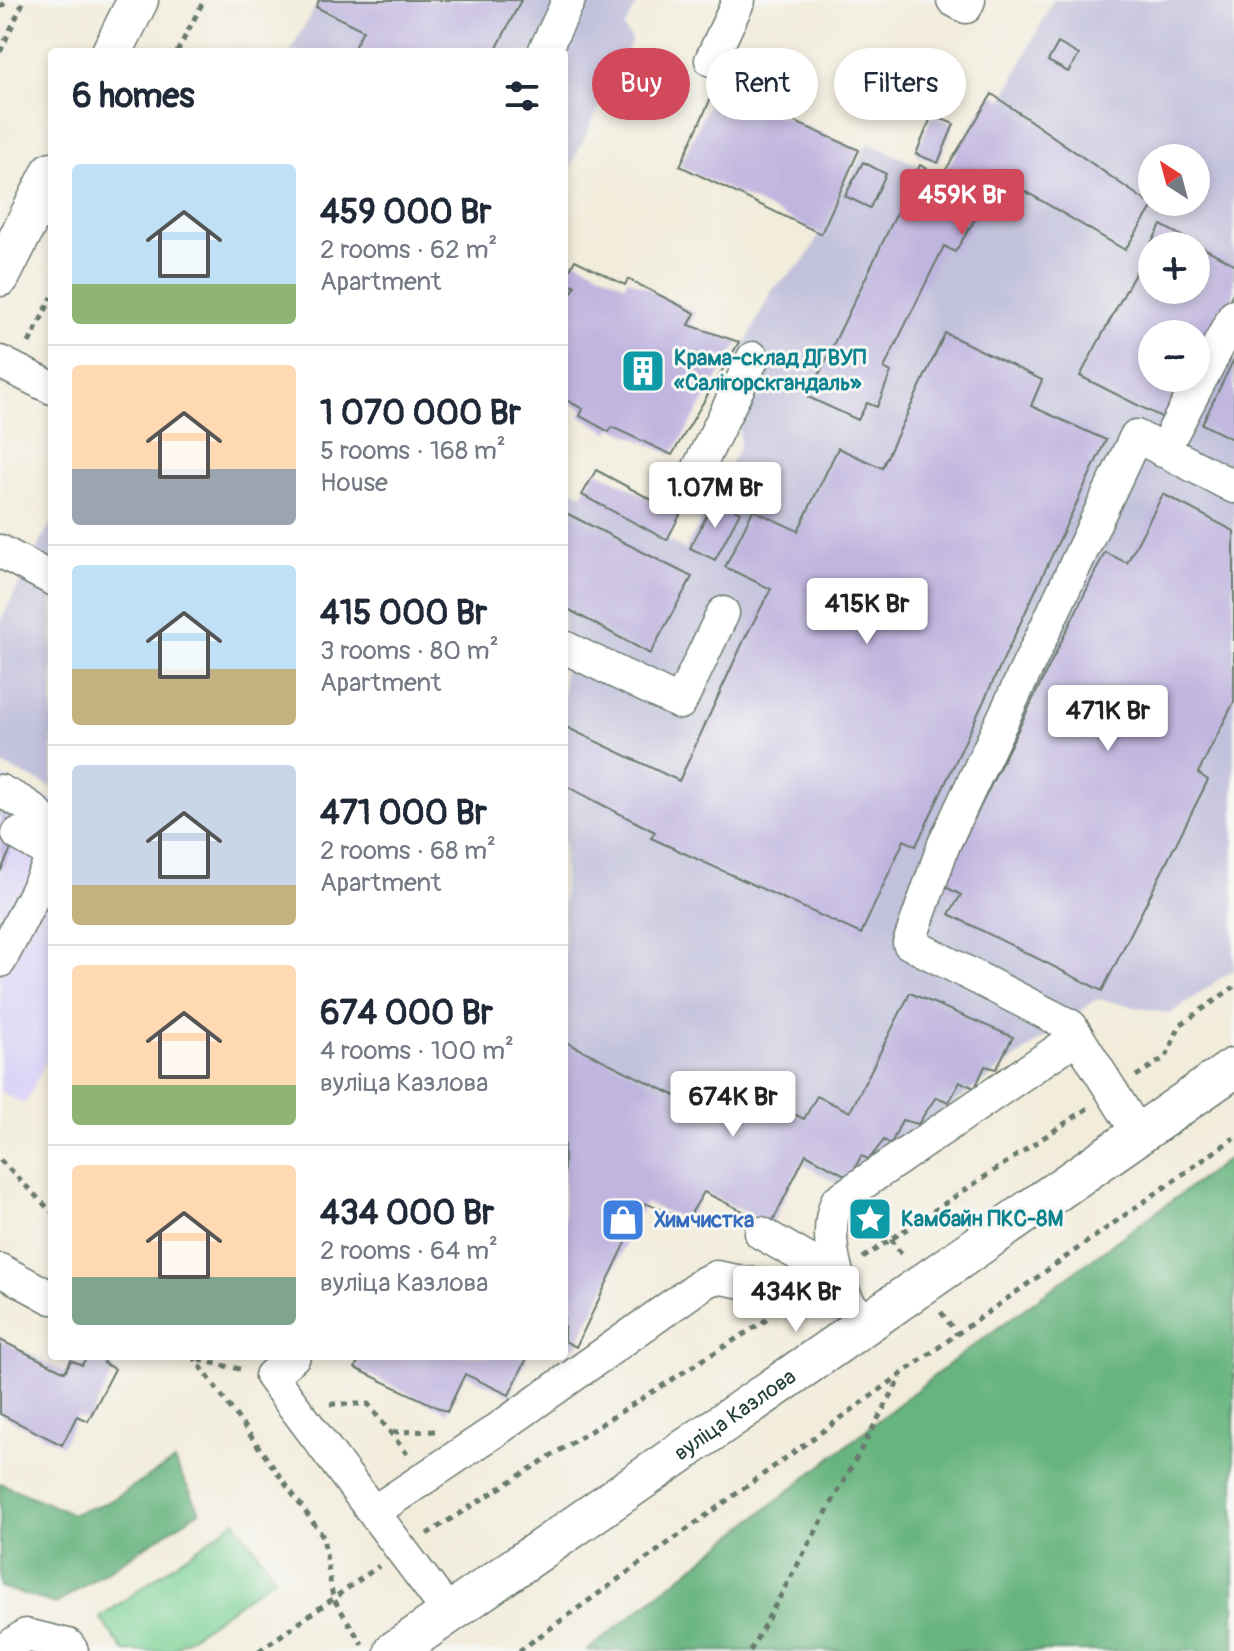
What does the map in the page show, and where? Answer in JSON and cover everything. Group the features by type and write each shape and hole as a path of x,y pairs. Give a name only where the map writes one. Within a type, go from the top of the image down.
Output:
{"main road":[{"path":"114,48 138,0"},
{"path":"0,276 48,180"},
{"name":"вуліца Казлова","path":"395,1651 449,1613 850,1301 1139,1135 1234,1068"}],"lane":[{"path":"546,48 569,0"},
{"path":"717,48 739,0"},
{"path":"953,0 966,7 969,0"},
{"path":"1163,451 1234,316"},
{"path":"699,467 753,358"},
{"path":"0,362 48,386"},
{"path":"1139,1135 1071,1026 909,943 944,844 1136,436 1234,487"},
{"path":"0,551 48,577"},
{"path":"568,649 680,703 723,613"},
{"path":"0,791 35,809 48,834"},
{"path":"18,834 48,854"},
{"path":"0,961 48,865"},
{"path":"850,1301 830,1217 837,1201 1077,1037"},
{"path":"761,1233 850,1301"},
{"path":"0,1270 48,1296"},
{"path":"375,1511 716,1277 850,1301"},
{"path":"283,1366 297,1408 449,1613"},
{"path":"3,1651 26,1635 68,1645 72,1651"}],"path":[{"path":"0,7 9,0"},
{"path":"0,52 24,0"},
{"path":"179,48 204,0"},
{"path":"519,1651 1234,1138"},
{"path":"0,1160 48,1208"},
{"path":"197,1360 323,1536 333,1598 367,1651"},
{"path":"218,1360 283,1366"},
{"path":"750,1651 903,1373"},
{"path":"297,1408 353,1402 368,1404 424,1479"},
{"path":"259,1651 402,1550"}],"shaded area":[{"path":"319,0 639,0 624,28 632,40 628,48 592,48 593,120 568,172 568,48 292,48"},
{"path":"1053,0 1234,0 1234,969 1170,1014 1097,999 841,1185 692,1104 568,1334 568,487 685,550 740,446 738,359 772,290 806,259 868,143 942,176 992,94 1003,100"},
{"path":"48,528 48,785 0,764 0,622"},
{"path":"0,776 48,798 48,1057 25,1104 0,1092"}],"green space":[{"path":"1234,1155 1234,1651 587,1651 958,1357"},
{"path":"174,1461 200,1511 56,1604 0,1587 0,1483 72,1514 108,1502"},
{"path":"235,1521 275,1577 171,1651 124,1651 100,1618"}],"building":[{"path":"319,0 521,0 497,48 354,48 363,30 316,7"},
{"path":"1058,43 1079,55 1068,72 1048,61"},
{"path":"992,94 1138,196 1138,216 1147,216 1125,250 1001,177 955,252 944,246 884,368 891,372 877,407 867,403 858,420 808,397 920,165 942,176"},
{"path":"706,109 706,120 791,120 859,150 821,234 680,166"},
{"path":"930,120 954,124 938,163 916,154"},
{"path":"863,162 886,174 870,208 845,196"},
{"path":"1161,225 1174,232 1157,232"},
{"path":"1210,251 1234,264 1234,291 1210,336 1210,320 1138,320 1138,392 1179,392 1165,419 1080,376 1138,268 1138,304 1210,304"},
{"name":"Крама-склад ДГВУП «Салігорскгандаль»","path":"575,260 625,285 628,279 695,313 689,325 739,342 672,455 612,427 609,432 580,416 583,409 568,401 568,300 575,286 568,282 568,273"},
{"path":"945,333 1042,380 1031,406 1106,440 916,846 904,840 861,934 651,838 655,832 568,787 568,728 679,781 771,589 725,567 753,510 798,531 838,448 882,468"},
{"path":"1234,359 1234,440 1202,424"},
{"path":"596,470 680,515 667,540 582,495"},
{"path":"1163,494 1234,531 1234,702 1198,773 1208,780 1102,991 949,914 961,895 942,885 1105,552 1127,563"},
{"path":"715,499 740,512 715,560 690,548"},
{"path":"568,514 692,577 650,654 568,609"},
{"path":"0,808 25,820 0,872"},
{"path":"910,993 1013,1037 996,1069 985,1066 975,1088 960,1082 949,1102 936,1097 918,1124 902,1120 891,1144 884,1140 869,1159 861,1156 850,1178 806,1154 771,1225 704,1192 687,1220 645,1203 576,1347 568,1343 568,1043 692,1104 699,1082 775,1105 804,1119 817,1096 850,1112"},
{"path":"0,1340 65,1372 71,1360 82,1365 85,1360 105,1360 103,1363 115,1369 88,1421 77,1416 62,1445 0,1414"},
{"path":"359,1360 526,1360 509,1395 465,1374 447,1412 355,1368"}],"place":[{"name":"Крама-склад ДГВУП «Салігорскгандаль»","path":"643,371"},
{"name":"Камбайн ПКС-8М","path":"870,1219"},
{"name":"Химчистка","path":"623,1220"}]}
